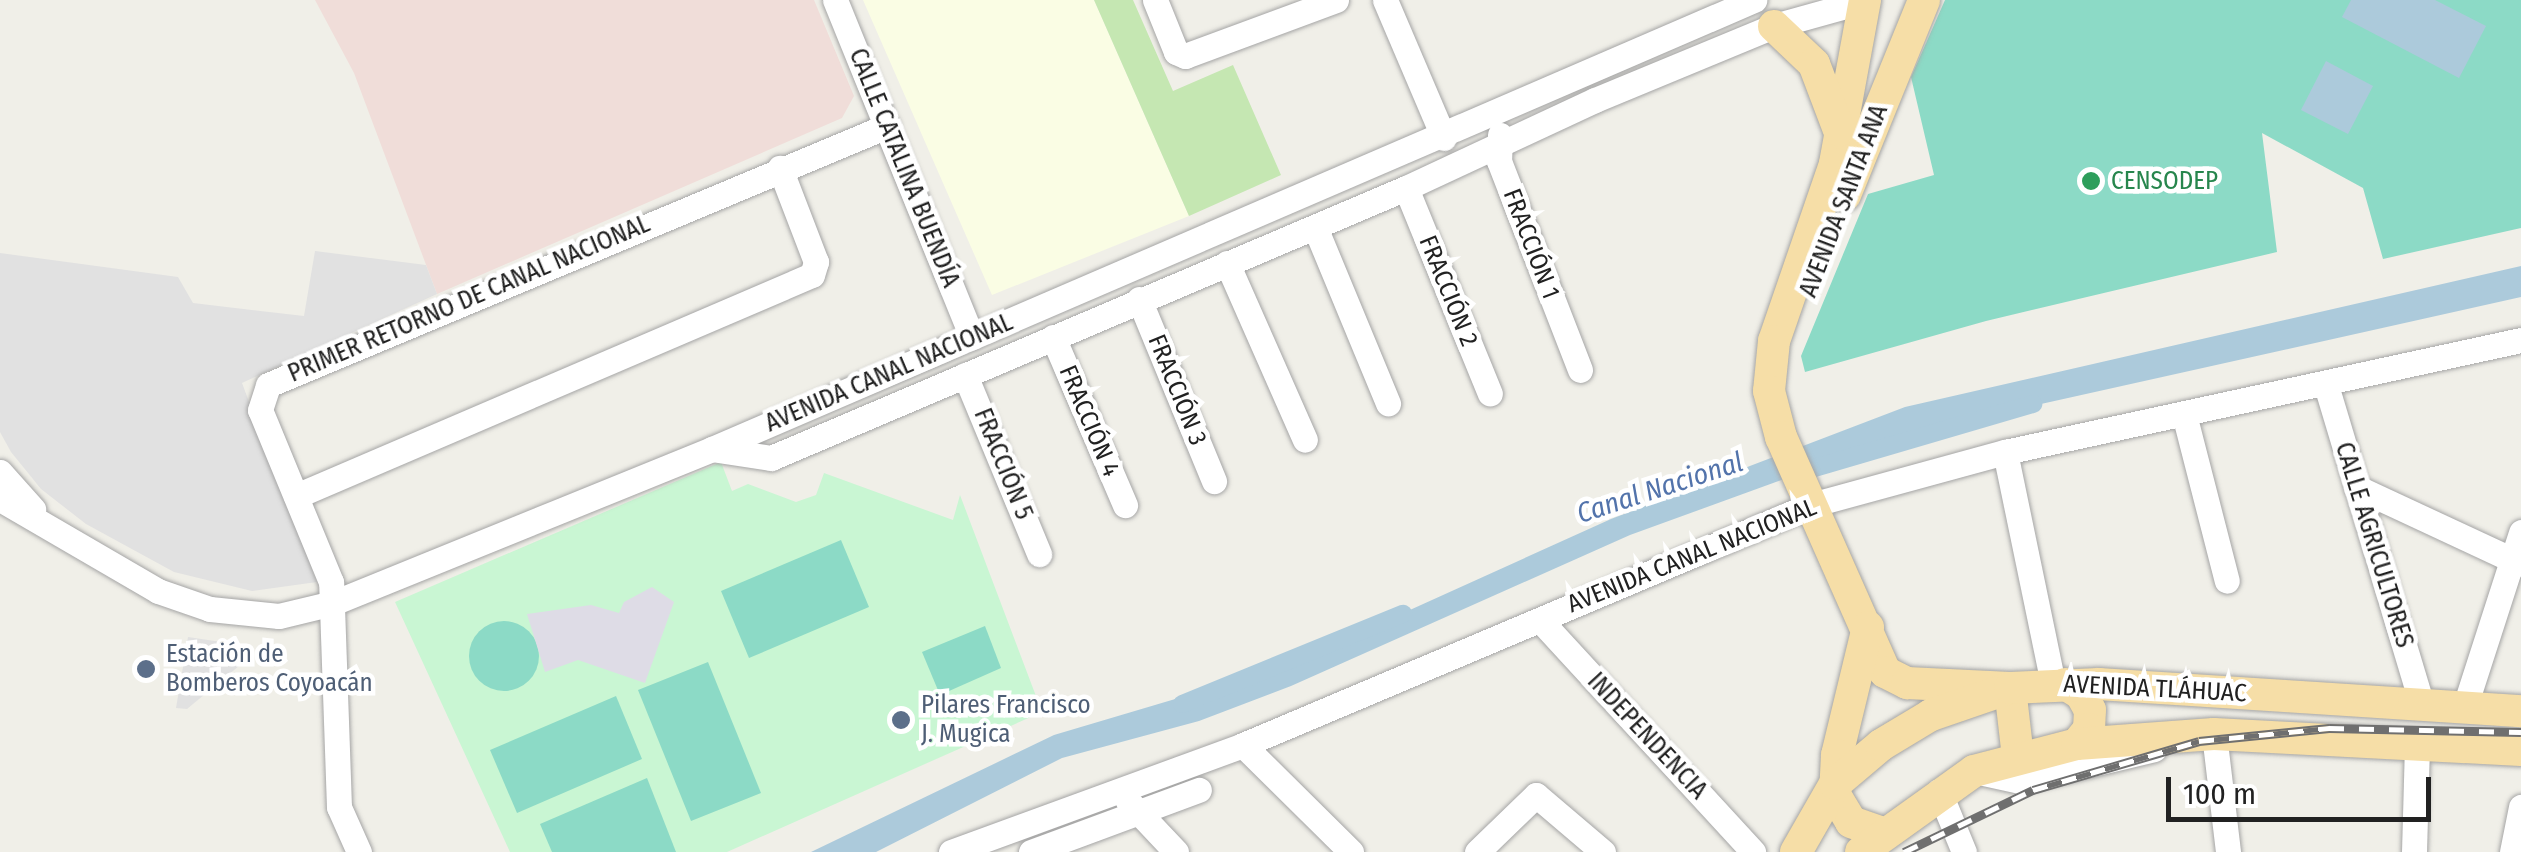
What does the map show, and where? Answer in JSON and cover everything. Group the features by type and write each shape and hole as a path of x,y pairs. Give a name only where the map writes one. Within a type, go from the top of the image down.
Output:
{"main road":[{"name":"AVENIDA SANTA ANA","path":"1865,0 1840,140 1774,342 1769,391 1808,498 1895,681 2010,688"},
{"path":"1865,0 1886,24 1893,69"},
{"name":"AVENIDA SANTA ANA","path":"1778,422 1799,321 1893,69 1924,0"},
{"path":"1774,26 1814,64 1840,140"},
{"path":"1868,628 1834,784 1851,822 1872,842"},
{"path":"2059,684 2082,694 2090,710 2088,729 2077,744"},
{"name":"AVENIDA TLÁHUAC","path":"1796,852 1834,784 1931,715 2010,688 2059,684 2521,711"},
{"path":"2010,688 2018,757"},
{"name":"AVENIDA TLÁHUAC","path":"1872,842 1939,791 1974,770 2077,744 2214,734 2521,750"}],"street":[{"name":"CALLE CATALINA BUENDÍA","path":"835,0 972,337"},
{"path":"1155,0 1176,52 1184,56 1336,0"},
{"path":"1385,0 1444,138"},
{"name":"AVENIDA CANAL NACIONAL","path":"0,499 158,591 210,609 279,616 333,603 712,449 1504,113 1754,0"},
{"name":"AVENIDA CANAL NACIONAL","path":"712,449 770,458 1406,188 1595,100 1774,26 1865,0"},
{"name":"AVENIDA CANAL NACIONAL","path":"1504,113 1571,96 1595,100"},
{"name":"FRACCIÓN 1","path":"1504,113 1499,161 1580,370"},
{"name":"PRIMER RETORNO DE CANAL NACIONAL","path":"359,852 339,807 331,582 260,410 268,384 886,126"},
{"path":"296,496 812,275 816,262 780,168"},
{"name":"FRACCIÓN 2","path":"1406,188 1490,394"},
{"path":"1316,227 1388,402"},
{"path":"1227,263 1305,440"},
{"name":"FRACCIÓN 3","path":"1139,299 1214,481"},
{"name":"FRACCIÓN 4","path":"1053,337 1125,505"},
{"name":"AVENIDA CANAL NACIONAL","path":"952,852 1002,842 1120,786 1243,745 1540,620 1808,498 2521,340"},
{"name":"FRACCIÓN 5","path":"965,375 1039,554"},
{"name":"CALLE AGRICULTORES","path":"2326,385 2422,706"},
{"path":"2184,414 2226,580"},
{"path":"2005,452 2059,684"},
{"path":"0,472 46,524"},
{"path":"2356,487 2516,562"},
{"path":"2464,709 2516,562 2521,532"},
{"name":"INDEPENDENCIA","path":"1540,620 1753,852"},
{"path":"2214,734 2228,852"},
{"name":"AVENIDA TLÁHUAC","path":"1974,770 2020,782 2214,734"},
{"path":"1243,745 1351,852"},
{"path":"2414,852 2417,746"},
{"path":"1120,786 1136,810 1176,852"},
{"path":"1030,852 1199,790"},
{"path":"1939,791 1964,852"},
{"path":"1477,852 1528,798 1543,797 1603,852"},
{"path":"2512,852 2521,807"}],"shaded area":[{"path":"315,0 814,0 854,96 842,118 437,294 354,73"},
{"path":"863,0 1094,0 1189,216 992,295"},
{"path":"315,251 426,265 437,294 242,383 317,582 252,591 174,572 86,524 41,489 11,452 0,432 0,253 178,277 193,303 304,316"},
{"path":"652,587 674,602 645,683 578,660 545,672 527,614 591,605 619,613 624,602"},
{"path":"188,637 228,643 227,652 251,656 187,709 176,708"}],"green space":[{"path":"1094,0 1133,0 1173,91 1233,65 1281,175 1189,216"},
{"name":"CENSODEP","path":"1945,0 2521,0 2521,228 2383,259 2363,188 2262,133 2277,252 1986,321 1805,372 1801,356 1868,194 1934,175 1911,77"},
{"path":"721,462 732,491 748,484 796,502 816,495 824,473 953,520 960,495 1042,712 727,852 510,852 395,602"},
{"path":"841,540 869,607 749,658 721,591"},
{"path":"504,621 528,632 539,656 528,680 504,691 480,680 469,656 480,632"},
{"path":"985,626 1001,668 940,695 922,652"},
{"path":"708,662 761,793 691,821 638,690"},
{"path":"616,696 642,759 517,813 490,750"},
{"path":"647,778 676,852 552,852 540,824"}],"water":[{"path":"2351,0 2435,0 2486,26 2459,78 2342,17"},
{"path":"2326,61 2373,86 2348,134 2301,110"},
{"name":"Canal Nacional","path":"2521,266 2521,297 1911,433 1630,535 1291,686 1199,721 1062,758 876,852 811,852 1054,735 1286,666 1611,519 1905,407"}],"waterway":[{"name":"Canal Nacional","path":"1804,471 2033,404"},
{"name":"Canal Nacional","path":"1182,704 1403,614"}],"railway":[{"path":"1904,852 2033,790 2199,741 2329,728 2521,732"}],"place":[{"name":"CENSODEP","path":"2091,181"},
{"name":"Estación de Bomberos Coyoacán","path":"146,669"},
{"name":"Pilares Francisco J. Mugica","path":"901,720"}]}
